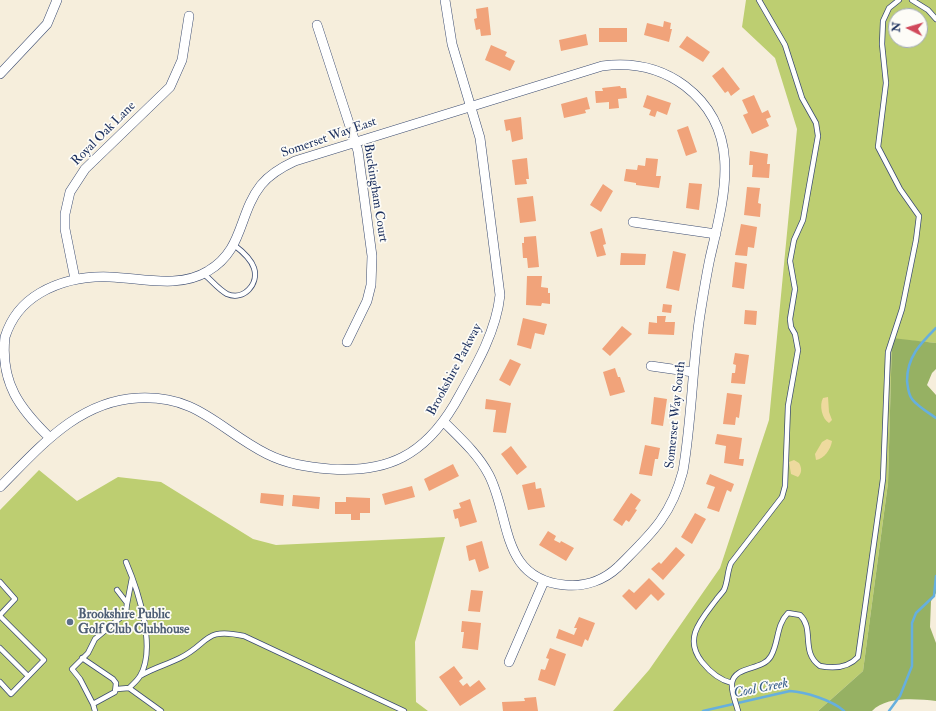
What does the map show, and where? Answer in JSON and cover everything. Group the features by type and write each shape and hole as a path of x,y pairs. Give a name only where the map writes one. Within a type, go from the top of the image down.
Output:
{"street":[{"path":"0,74 47,24 58,0"},
{"name":"Brookshire Parkway","path":"0,487 50,438 80,415 109,403 139,398 164,400 189,406 203,412 265,453 279,460 303,466 355,469 388,464 407,455 423,444 444,422 489,338 497,316 499,300 499,280 483,157 472,106 452,44 445,0"},
{"name":"Royal Oak Lane","path":"75,279 65,229 65,214 70,192 85,169 170,87 182,60 189,16"},
{"name":"Buckingham Court","path":"317,25 358,153 372,266 371,286 365,307 347,342"},
{"name":"Somerset Way East","path":"50,438 16,403 5,384 2,365 2,337 17,312 29,300 44,290 75,279 108,277 170,281 184,280 204,274 222,260 234,245 252,201 261,185 281,168 295,161 584,71 613,64 635,65 653,69 682,83"},
{"name":"Somerset Way South","path":"444,422 475,455 488,474 499,500 506,531 513,552 527,569 544,581 571,586 601,579 613,572 665,517 678,491 683,471 689,431 693,372 705,286 716,234 726,172 723,142 717,125 705,104 682,83"},
{"path":"633,222 716,234"},
{"path":"651,366 693,372"},
{"path":"509,662 544,581"}],"lane":[{"path":"732,685 710,671 697,655 693,642 694,634 696,628 724,590 731,563 782,497 785,486 788,406 798,350 795,334 790,327 795,289 790,261 794,240 803,220 818,136 816,123 802,98 785,45 759,0"},
{"path":"738,711 732,685 737,675 743,671 761,665 768,660 772,655 782,621 788,613 800,615 805,621 810,656 820,666 837,668 853,662 858,657 883,480 888,352 905,296 919,216 900,189 878,147 886,82 882,44 883,21 889,8 899,0"},
{"path":"912,0 922,5 936,19"},
{"path":"204,274 227,294 239,295 248,291 255,282 254,267 243,253 234,245"},
{"path":"126,562 132,576 143,614 147,643 140,676"},
{"path":"95,711 80,679 72,669 88,653 95,639 123,618 126,613 132,576"},
{"path":"0,582 15,599 0,615 44,660 11,694 0,682"},
{"path":"117,590 125,598 127,606"},
{"path":"129,688 140,676 151,669 181,657 210,636 219,632 244,636 404,711"},
{"path":"0,648 28,676"},
{"path":"82,658 112,679 116,683 117,688"},
{"path":"117,688 129,688 160,711"},
{"path":"93,704 112,695 117,688"}],"green space":[{"path":"746,0 936,0 936,343 892,339 888,483 863,671 818,711 613,711 649,670 720,568 769,420 797,129 775,58 742,27"},
{"path":"892,338 936,343 936,369 932,373 927,385 936,395 936,593 931,601 930,627 936,643 936,701 911,699 893,701 878,706 872,711 818,711 863,671 888,483"},
{"path":"39,470 77,501 118,477 161,482 253,539 276,545 445,537 415,642 416,702 428,711 0,711 0,510"}],"sand":[{"path":"828,397 829,412 832,420 829,423 823,415 821,408 823,398"},
{"path":"827,439 832,441 829,450 822,458 816,460 815,454 822,442"},
{"path":"794,460 799,463 801,467 801,472 798,477 791,474 789,462"}],"building":[{"path":"488,7 491,35 481,36 480,29 476,30 474,19 477,18 476,9"},
{"path":"664,21 671,23 670,29 672,29 669,42 644,35 647,23 663,27"},
{"path":"599,28 627,28 627,42 599,42"},
{"path":"586,34 588,45 561,51 559,40"},
{"path":"687,36 710,52 703,62 679,47"},
{"path":"491,45 507,52 505,56 515,61 510,71 485,60"},
{"path":"723,67 740,89 731,96 728,91 725,93 712,76"},
{"path":"620,86 621,88 626,88 627,98 618,99 619,108 609,109 609,102 596,103 595,91 603,91 602,88"},
{"path":"647,95 671,103 667,115 657,111 655,117 649,115 651,110 643,107"},
{"path":"754,95 762,113 768,110 771,117 766,119 769,126 752,134 743,115 748,113 742,100"},
{"path":"587,97 590,109 585,110 586,113 564,118 561,104"},
{"path":"521,117 523,139 512,142 510,130 506,131 504,120"},
{"path":"688,126 697,152 686,156 677,130"},
{"path":"750,151 768,154 767,164 770,164 769,178 752,177 753,165 749,165"},
{"path":"527,158 529,179 526,179 527,184 515,185 512,160"},
{"path":"646,158 658,159 656,176 661,176 659,188 636,185 636,183 624,181 626,169 637,170 638,165 645,166"},
{"path":"689,183 702,184 699,210 686,208"},
{"path":"603,184 613,191 601,212 590,205"},
{"path":"747,187 760,188 758,203 761,204 760,217 744,215"},
{"path":"533,196 536,221 520,223 517,198"},
{"path":"741,224 757,227 754,248 748,247 747,256 735,255"},
{"path":"602,228 606,244 603,245 606,255 597,257 590,232"},
{"path":"536,236 539,267 528,268 527,258 523,258 522,243 524,243 524,237"},
{"path":"673,251 686,254 679,291 666,288"},
{"path":"621,253 646,254 645,265 620,265"},
{"path":"735,262 747,264 744,289 732,287"},
{"path":"527,276 542,276 541,287 548,288 548,293 550,293 550,304 542,303 541,306 526,305"},
{"path":"663,304 672,305 671,313 662,312"},
{"path":"745,310 757,311 756,325 744,324"},
{"path":"657,316 666,316 665,322 675,322 674,335 648,334 649,322 657,323"},
{"path":"523,318 547,324 544,335 535,333 531,349 517,345"},
{"path":"622,326 632,334 610,356 602,349"},
{"path":"735,353 749,355 745,384 731,383 732,373 735,373 736,365 733,364"},
{"path":"510,359 521,364 510,386 499,380"},
{"path":"615,368 625,392 610,396 603,372"},
{"path":"727,393 742,395 739,418 736,417 735,425 723,424"},
{"path":"654,397 667,399 663,426 651,424"},
{"path":"486,399 511,403 506,433 493,432 496,410 485,409"},
{"path":"717,434 742,438 739,459 744,459 743,466 724,463 726,446 715,444"},
{"path":"645,445 660,448 658,459 655,459 652,476 639,474"},
{"path":"511,446 527,467 517,475 501,454"},
{"path":"453,464 459,476 429,491 424,479"},
{"path":"710,474 734,484 731,492 727,490 719,512 707,508 715,487 706,484"},
{"path":"535,482 536,489 541,488 545,507 528,510 522,485"},
{"path":"412,486 415,497 385,505 382,494"},
{"path":"261,493 284,495 283,506 260,503"},
{"path":"631,493 641,500 635,509 637,510 629,522 626,520 622,526 613,520"},
{"path":"293,495 320,497 319,509 292,506"},
{"path":"346,497 370,498 370,513 360,513 360,520 351,520 351,514 335,514 335,502 346,502"},
{"path":"470,499 477,522 460,527 458,518 455,519 453,510 461,508 459,503"},
{"path":"695,513 706,519 692,544 681,537"},
{"path":"548,531 556,536 554,540 560,543 561,541 574,548 566,561 539,545"},
{"path":"482,541 489,568 479,572 475,559 469,561 466,546"},
{"path":"676,547 685,555 663,580 651,569 659,562 661,564"},
{"path":"649,578 665,594 658,601 651,594 636,610 622,596 629,589 634,593"},
{"path":"471,590 483,591 480,612 468,611"},
{"path":"579,617 595,623 588,641 585,639 582,647 556,638 559,629 574,635 577,628 574,628"},
{"path":"462,621 481,623 478,650 462,648 464,632 461,632"},
{"path":"550,648 566,654 555,686 538,680 541,669 545,670 549,659 546,658"},
{"path":"454,666 463,678 459,681 463,686 467,683 470,687 479,680 486,689 460,706 439,677"},
{"path":"536,697 538,711 503,711 502,702 525,701 524,698"}],"waterway":[{"name":"Cool Creek","path":"936,328 920,345 912,358 909,365 907,381 909,393 914,402 936,418"},
{"name":"Cool Creek","path":"889,711 900,696 912,666 912,623 916,613 934,596 936,576"},
{"name":"Cool Creek","path":"703,711 790,691 818,697 833,703 844,711"}],"place":[{"name":"Brookshire Public Golf Club Clubhouse","path":"70,622"}]}
